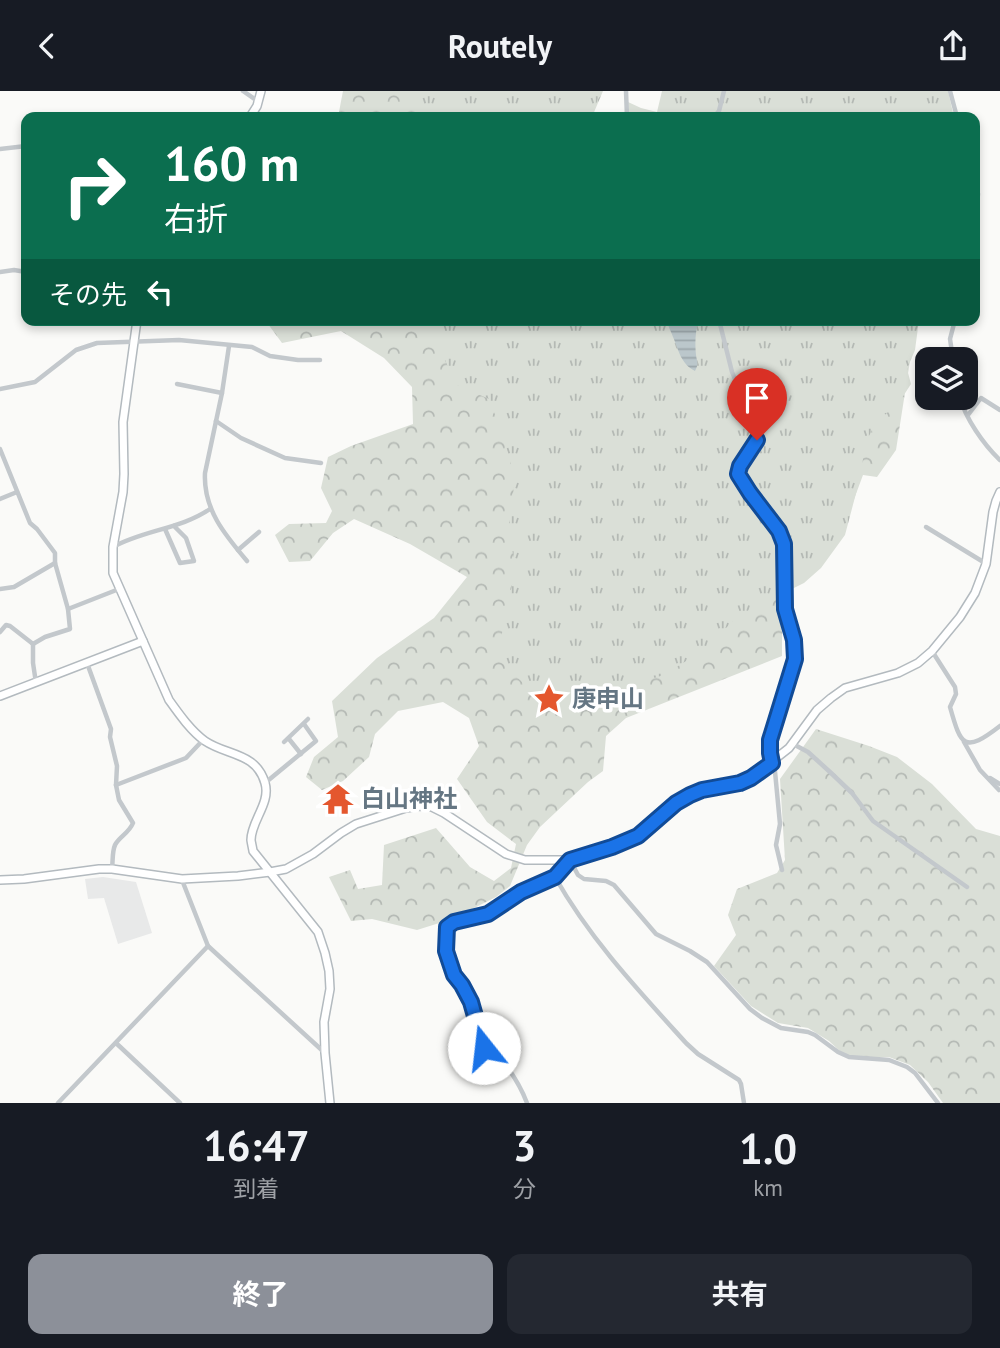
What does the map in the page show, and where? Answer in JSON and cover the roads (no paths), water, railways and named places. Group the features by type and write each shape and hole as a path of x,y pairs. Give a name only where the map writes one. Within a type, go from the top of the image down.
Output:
{"street":[{"path":"243,91 259,101"},
{"path":"253,112 261,91"},
{"path":"626,91 627,112"},
{"path":"718,112 724,91"},
{"path":"950,91 956,112"},
{"path":"0,149 21,147"},
{"path":"0,272 21,271"},
{"path":"136,326 123,422 123,492 113,547 113,573 169,700 179,714 203,740 218,749 243,756 261,773 267,792 251,841 253,851 318,932 329,971 330,989 324,1022 330,1103"},
{"path":"720,326 732,372 740,391 759,417 757,440 740,466 738,474 779,531 784,544 785,609 796,650 770,740 780,824 776,845 782,870"},
{"path":"951,347 952,326"},
{"path":"0,389 35,383 80,348 97,343 179,340 252,347 270,356 320,360"},
{"path":"229,346 204,487 210,509 223,534 247,561"},
{"path":"177,384 222,393"},
{"path":"968,415 981,398 1000,410"},
{"path":"966,410 986,446 999,458"},
{"path":"216,421 241,438 285,459 321,463"},
{"path":"0,449 30,523 55,553 55,563 68,609 70,629 33,644"},
{"path":"0,499 17,492"},
{"path":"0,880 99,869 182,879 270,872 286,869 304,859 356,824 419,806 432,807 444,813 506,854 526,860 570,860 612,847 638,836 676,803 690,795 751,778 773,762 792,743 817,710 845,688 898,673 918,663 933,651 975,593 986,564 993,512 1000,492"},
{"path":"113,547 123,541 174,526 210,509"},
{"path":"165,529 180,563 194,561 186,538 174,526"},
{"path":"926,527 986,564"},
{"path":"238,550 259,533"},
{"path":"0,589 14,587 55,563"},
{"path":"68,609 120,589"},
{"path":"0,632 6,625 9,626 33,644"},
{"path":"0,696 143,641"},
{"path":"33,644 36,683"},
{"path":"933,651 955,687 956,694 950,707 958,736 964,741 980,770 999,787"},
{"path":"87,663 111,729 110,737 117,766 118,800 133,823 114,847 112,869"},
{"path":"943,709 950,707"},
{"path":"301,754 287,741 309,719"},
{"path":"265,783 316,740 304,724"},
{"path":"964,741 974,743 1000,726"},
{"path":"116,785 186,758 203,740"},
{"path":"792,743 808,753 852,793 873,821 967,887"},
{"path":"527,1103 506,1064 492,1048 484,1048 471,1002 454,975 446,951 447,927 454,922 488,914 521,892 555,877 570,860"},
{"path":"570,860 578,875 584,879 606,881 614,885 656,934 707,963 750,1009 762,1018 781,1028 808,1032 849,1057 889,1060 907,1067 915,1073 938,1103"},
{"path":"555,877 596,940 685,1043 739,1080 744,1103"},
{"path":"182,879 208,946 325,1053"},
{"path":"58,1103 208,946"},
{"path":"116,1042 180,1103"}],"place":[{"name":"庚申山","path":"549,699"},
{"name":"白山神社","path":"338,799"}]}
